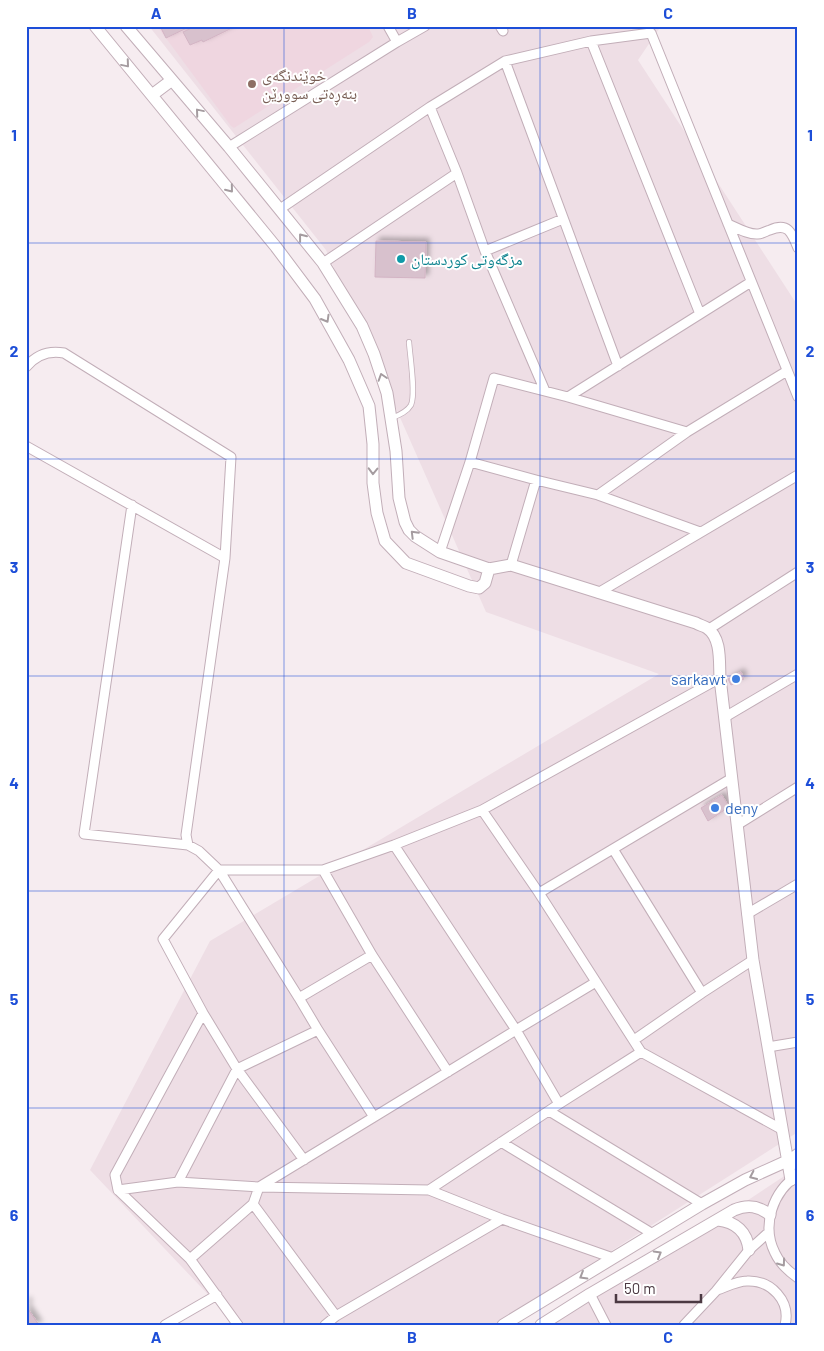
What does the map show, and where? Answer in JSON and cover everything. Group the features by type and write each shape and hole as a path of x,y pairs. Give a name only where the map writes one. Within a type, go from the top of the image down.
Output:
{"street":[{"path":"95,26 276,247 315,299 350,360 369,406 373,444 373,483 377,513 385,541 406,563 469,586 479,588 485,583 489,569"},
{"path":"126,26 229,147 323,263 362,326 387,393 396,451 399,498 405,522 415,536 440,552 489,569 511,565 696,623 708,629 716,638 753,960 781,1129 792,1163 794,1177 784,1186 775,1199 770,1215 769,1232 774,1251 785,1268 798,1278"},
{"path":"388,26 398,42"},
{"path":"229,147 425,26"},
{"path":"280,209 430,107 505,61 591,41 651,33 798,397"},
{"path":"591,41 700,314"},
{"path":"505,61 618,366"},
{"path":"152,95 172,80"},
{"path":"430,107 485,251 545,391"},
{"path":"323,263 457,174"},
{"path":"485,251 563,219"},
{"path":"728,224 747,232 758,234 782,226 788,229 794,237 798,248"},
{"path":"568,397 752,282"},
{"path":"26,367 32,360 49,352 64,353 231,457 225,558 186,835 188,845"},
{"path":"598,494 687,432 787,371"},
{"path":"440,552 470,462 494,378 568,397 687,432"},
{"path":"371,423 392,418"},
{"path":"26,446 225,558"},
{"path":"470,462 598,494 700,532"},
{"path":"598,593 798,475"},
{"path":"511,565 536,480"},
{"path":"132,505 84,834 188,845 199,851 219,870 374,1117"},
{"path":"708,629 798,572"},
{"path":"725,716 798,674"},
{"path":"219,870 324,870 394,845 482,810 720,678"},
{"path":"539,894 732,778"},
{"path":"737,825 798,787"},
{"path":"482,810 539,894 641,1052 781,1129"},
{"path":"394,845 516,1030 559,1104"},
{"path":"613,849 702,993"},
{"path":"219,870 163,939 203,1013 238,1069 304,1160"},
{"path":"324,870 372,955 448,1072"},
{"path":"747,914 798,884"},
{"path":"299,998 372,955"},
{"path":"634,1040 753,960"},
{"path":"190,1259 253,1204 260,1187 596,982"},
{"path":"203,1013 115,1175 118,1190 190,1259 238,1325"},
{"path":"178,1182 238,1069 318,1030"},
{"path":"768,1047 798,1042"},
{"path":"430,1190 641,1052"},
{"path":"549,1111 702,1204"},
{"path":"501,1142 653,1234"},
{"path":"503,1325 702,1204 745,1180 792,1163 798,1153"},
{"path":"118,1190 178,1182 260,1187 430,1190 502,1220 613,1258"},
{"path":"253,1204 336,1316"},
{"path":"542,1325 590,1294 734,1210 747,1206 759,1208 770,1215"},
{"path":"325,1325 336,1316 502,1220"},
{"path":"718,1220 732,1223 742,1230 749,1250"},
{"path":"684,1325 716,1291 749,1250 769,1232"},
{"path":"716,1291 747,1281 760,1283 772,1288 780,1296 785,1308 785,1325"},
{"path":"590,1294 606,1325"},
{"path":"165,1325 176,1322 217,1295"}],"lane":[{"path":"392,418 405,412 411,404 413,394 409,342"}],"shaded area":[{"path":"149,26 661,26 638,60 798,306 798,1132 495,1325 237,1325 90,1170 210,941 659,674 486,612 326,250"},
{"name":"خوێندنگەی بنەڕەتی سوورێن","path":"157,26 368,26 373,37 369,42 234,128"},
{"path":"798,1167 798,1325 543,1325 718,1220"}],"building":[{"path":"160,26 191,26 166,38"},
{"path":"196,26 231,26 232,28 203,42 202,40 190,45 183,32"},
{"name":"مزگەوتی کوردستان","path":"376,241 426,242 425,278 375,277"},
{"name":"sarkawt","path":"741,672 744,679 731,685 728,679"},
{"name":"deny","path":"722,795 729,807 708,821 701,808"},
{"path":"26,1306 39,1325 26,1325"},
{"path":"26,1306 39,1325 26,1325"}],"place":[{"name":"خوێندنگەی بنەڕەتی سوورێن","path":"252,84"},
{"name":"مزگەوتی کوردستان","path":"401,259"},
{"name":"sarkawt","path":"736,679"},
{"name":"deny","path":"715,808"}]}
